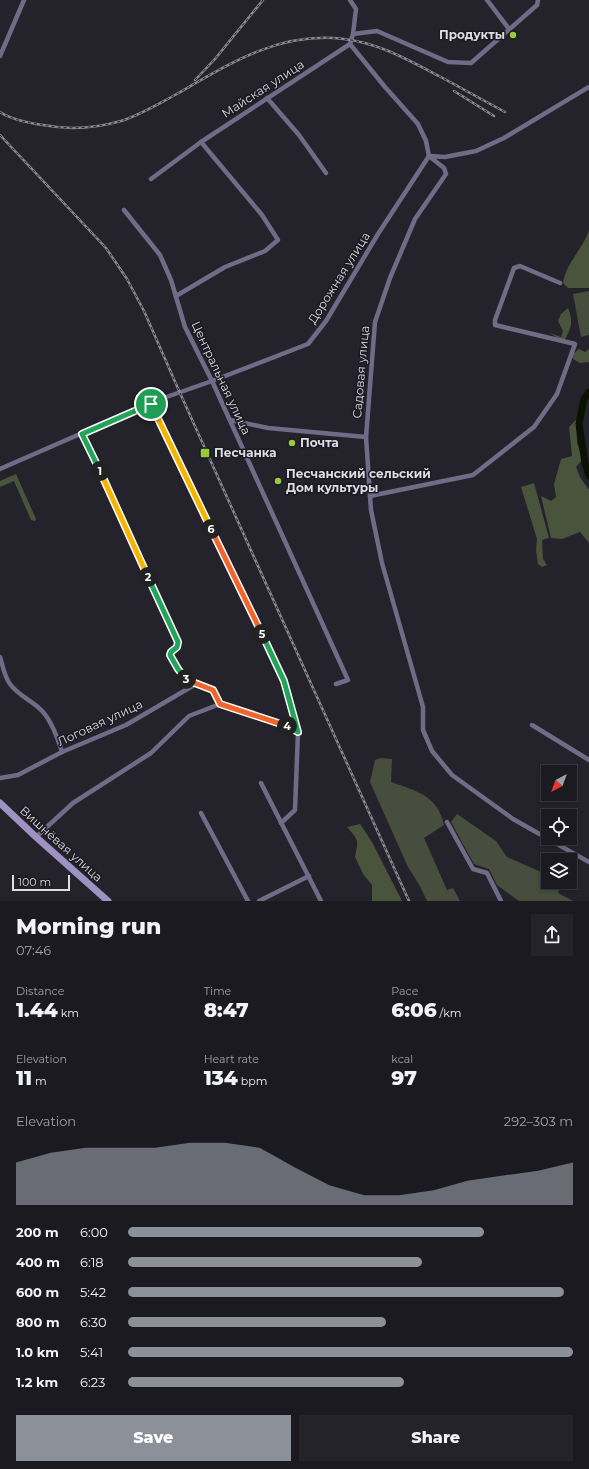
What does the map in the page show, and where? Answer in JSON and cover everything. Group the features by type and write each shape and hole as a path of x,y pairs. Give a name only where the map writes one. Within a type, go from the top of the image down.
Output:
{"street":[{"path":"0,56 24,0"},
{"path":"350,0 356,9 353,34 350,44 418,124 426,141 429,156 445,157 476,151 504,138 589,87"},
{"path":"487,0 509,29"},
{"path":"353,34 377,31 448,62 471,63 537,5 538,0"},
{"name":"Майская улица","path":"151,179 201,142 350,44"},
{"path":"267,98 299,135 326,174"},
{"path":"176,296 225,267 266,251 278,240 262,215 201,142"},
{"name":"Дорожная улица","path":"0,469 151,404 308,344 326,321 378,234 429,156"},
{"name":"Садовая улица","path":"429,156 444,168 446,174 415,219 390,278 375,322 366,437 371,510 382,563 423,707 423,730 432,751 452,775 513,818 589,862"},
{"name":"Центральная улица","path":"124,210 160,255 171,280 185,327 212,381 348,680 336,684"},
{"path":"370,496 473,475 534,427 556,394 575,344 495,326 495,320 514,268 520,266 560,283"},
{"path":"151,404 284,681 298,732 295,810 281,823"},
{"path":"230,420 268,428 366,437"},
{"path":"82,434 178,642 177,647 171,652 170,655 178,669 187,680 213,690 220,704"},
{"path":"0,657 4,672 10,684 21,695 41,709 56,734 62,752"},
{"name":"Логовая улица","path":"0,778 18,775 62,752 126,725 196,684"},
{"path":"36,837 73,803 151,753 189,716 220,704 286,725 298,732"},
{"path":"286,725 295,722"},
{"path":"532,725 589,760"},
{"path":"261,783 321,901"},
{"name":"Вишнёвая улица","path":"0,803 108,901"},
{"path":"201,813 248,901"},
{"path":"447,822 473,869 487,873 501,901"},
{"path":"259,901 309,876"}],"green space":[{"path":"589,230 589,288 568,288 563,283 567,269"},
{"path":"589,291 589,335 581,337 573,294"},
{"path":"568,308 571,317 569,331 565,339 559,339 550,333 561,337 563,331 558,321 561,314"},
{"path":"579,349 585,352 589,349 589,362 580,363 573,359 573,354"},
{"path":"576,420 577,443 583,459 576,467 580,477 589,490 589,543 580,532 562,539 551,538 541,496 551,501 556,497 554,484 561,459 572,456 569,427"},
{"path":"16,474 36,519 35,521 31,520 14,481 0,487 0,481"},
{"path":"534,483 549,538 542,540 543,559 547,565 542,567 538,564 536,550 537,539 521,487"},
{"path":"380,758 392,759 391,782 418,792 437,807 444,825 424,838 447,890 453,888 460,901 427,901 420,886 408,867 370,782 375,760"},
{"path":"457,814 496,841 507,857 541,872 541,889 559,889 558,893 573,901 519,901 497,885 489,869 474,864 451,822"},
{"path":"360,824 372,842 402,901 372,901 372,885 363,874 355,857 357,840 347,827"}],"waterway":[{"path":"589,392 584,399 579,424 585,463 589,476"}],"railway":[{"path":"195,80 215,59 263,0"},
{"path":"0,112 21,121 53,127 82,128 121,121 142,113 215,72 255,52 298,40 320,38 357,41 381,48 416,64 505,112"},
{"path":"454,91 494,116"},
{"path":"0,135 106,248 127,279 144,311 409,901"}],"place":[{"name":"Продукты","path":"513,35"},
{"name":"Почта","path":"292,443"},
{"name":"Песчанка","path":"205,453"},
{"name":"Песчанский сельский Дом культуры","path":"278,481"}],"route":[{"path":"151,404 284,681 298,732 286,725 220,704 213,690 187,680 178,669 170,655 171,652 177,647 178,642 82,434 151,404"}]}
